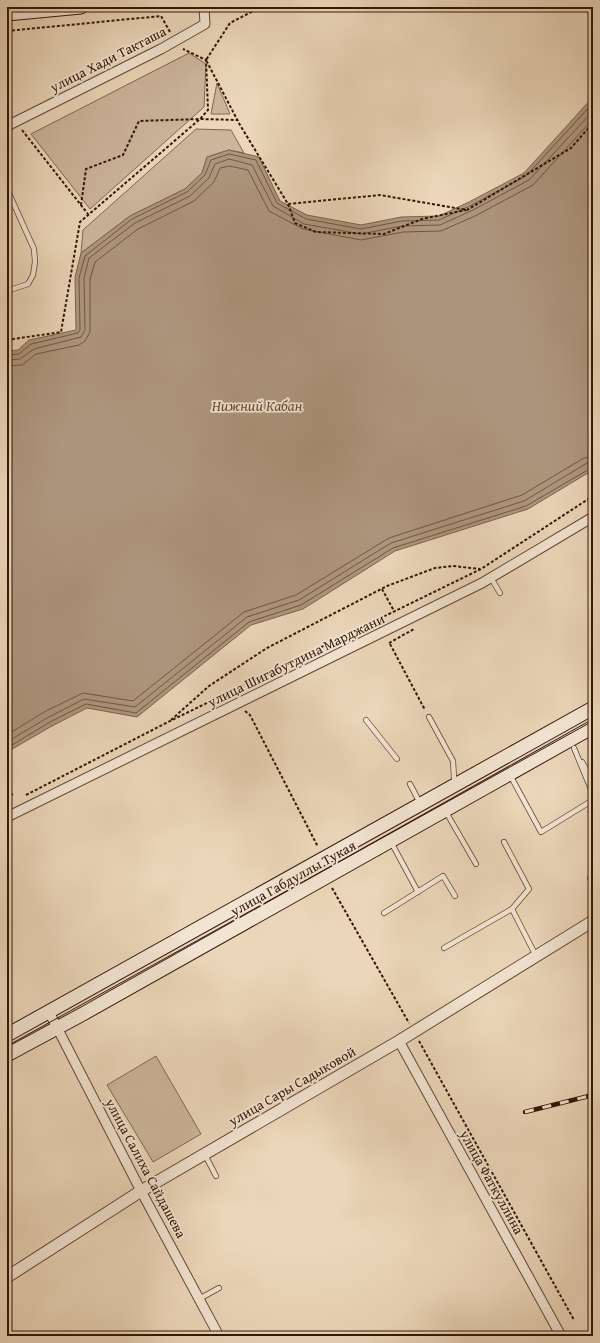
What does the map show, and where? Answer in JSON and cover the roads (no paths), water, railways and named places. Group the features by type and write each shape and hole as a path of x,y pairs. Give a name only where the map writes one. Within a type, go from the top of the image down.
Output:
{"main road":[{"path":"7,14 81,7"},
{"name":"улица Габдуллы Тукая","path":"7,1034 593,708"},
{"name":"улица Габдуллы Тукая","path":"7,1055 509,774 572,744 593,726"}],"street":[{"name":"улица Хади Такташа","path":"11,124 162,49 205,24 204,7"},
{"name":"улица Шигабутдина Марджани","path":"7,817 235,706 491,578 593,517"},
{"name":"улица Сары Садыковой","path":"7,1277 141,1191 399,1041 593,921"},
{"name":"улица Салиха Сайдашева","path":"49,1012 141,1191 219,1336"},
{"name":"улица Фаткуллина","path":"399,1041 561,1336"}],"lane":[{"path":"7,189 34,249 35,262 33,275 28,284 7,290"},
{"path":"491,578 500,593"},
{"path":"429,717 453,761 454,778 457,784"},
{"path":"366,720 397,759"},
{"path":"572,744 593,781"},
{"path":"572,744 593,794"},
{"path":"509,774 541,832 593,800"},
{"path":"410,784 421,804"},
{"path":"445,810 476,864"},
{"path":"390,841 418,892"},
{"path":"444,948 512,910 529,889 504,842"},
{"path":"593,872 590,878 593,884"},
{"path":"384,913 443,876 455,896"},
{"path":"512,910 536,956"},
{"path":"205,1154 216,1176"},
{"path":"199,1299 219,1288"}],"water":[{"name":"Нижний Кабан","path":"593,97 593,470 528,509 395,551 303,609 251,625 137,717 87,708 7,752 7,351 18,350 29,340 76,330 75,277 81,253 130,216 185,189 202,173 207,157 229,150 259,157 280,201 307,215 361,225 401,217 439,216 524,173"}],"tram line":[{"path":"7,1046 593,721"}],"railway":[{"path":"525,1112 593,1095"}]}
